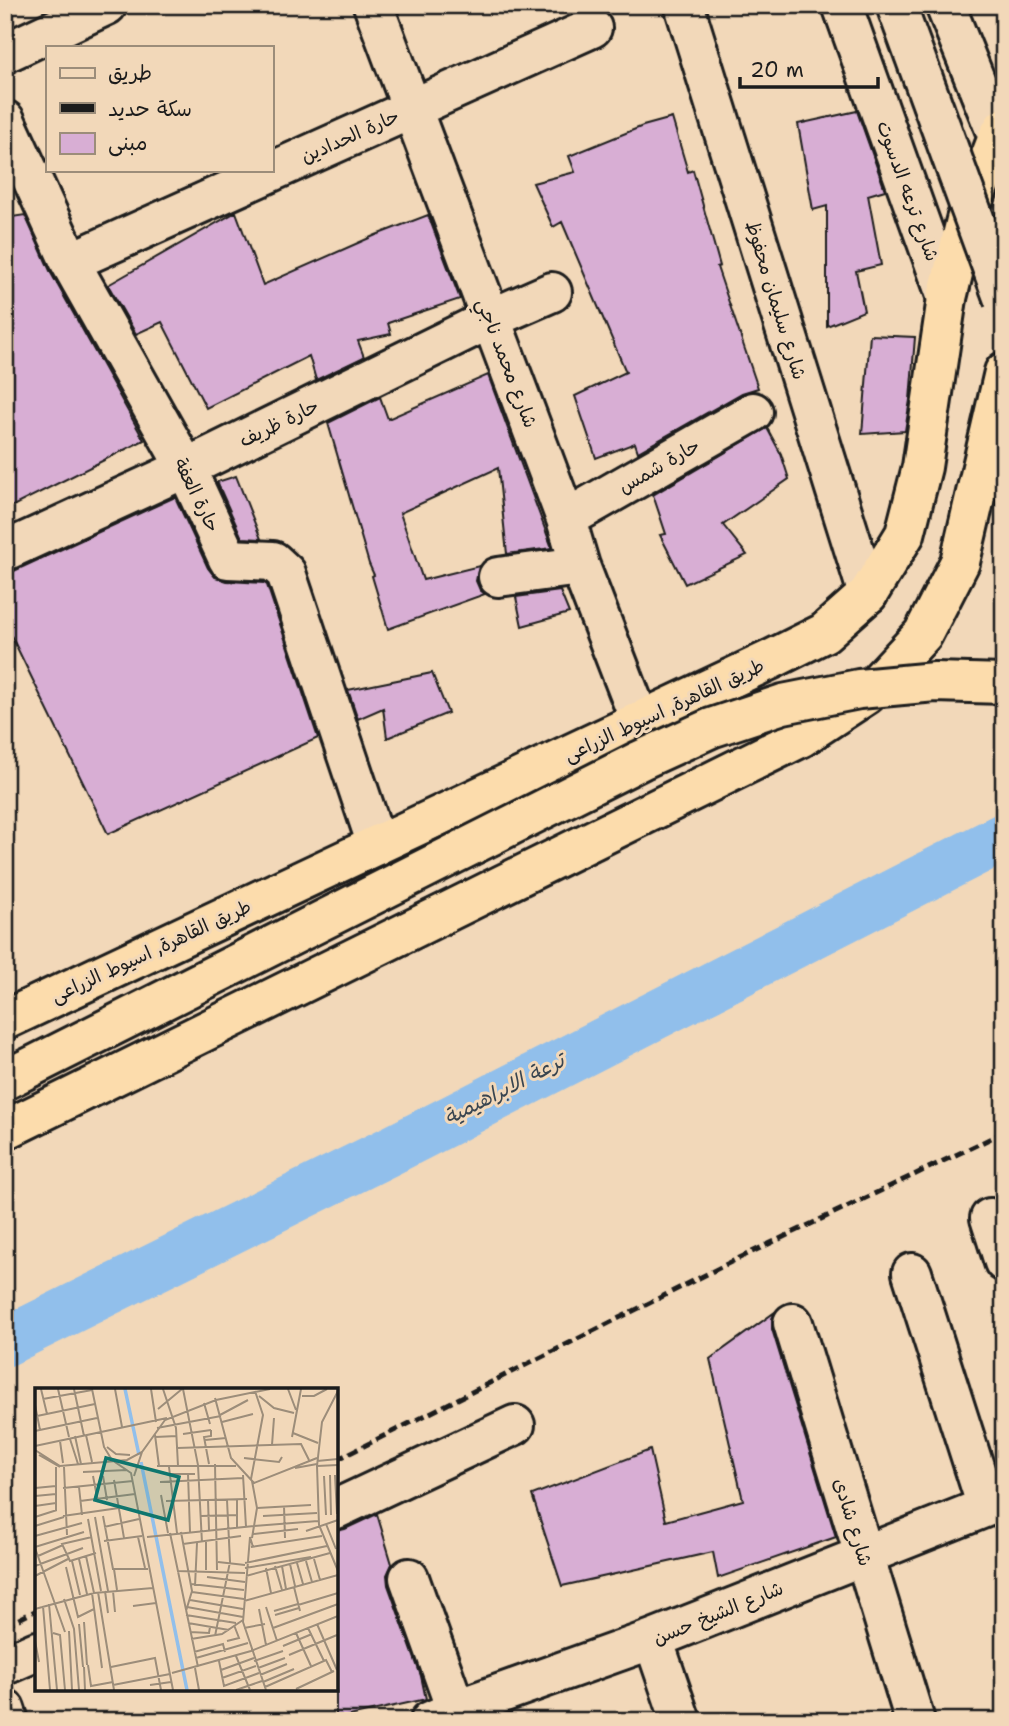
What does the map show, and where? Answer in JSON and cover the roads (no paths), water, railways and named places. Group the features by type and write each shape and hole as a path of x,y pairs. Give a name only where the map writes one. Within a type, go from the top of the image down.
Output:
{"highway":[{"name":"طريق القاهرة, اسيوط الزراعى","path":"5,1020 824,633 868,594 905,534 922,467 947,298 966,220 1001,132"},
{"path":"5,1130 800,738 867,694 923,634 960,562 1004,372"},
{"path":"5,1080 641,760 711,728 783,704 859,689 935,682 1004,684"}],"street":[{"path":"5,53 107,5"},
{"name":"شارع محمد ناجي","path":"373,5 640,721"},
{"name":"شارع سليمان محفوظ","path":"684,5 868,594"},
{"name":"شارع ترعه الدسوت","path":"842,5 947,298"},
{"path":"896,5 1004,300"},
{"path":"945,5 1001,132"},
{"name":"حارة الحدادين","path":"273,171 592,28"},
{"name":"حارة العفة","path":"5,120 70,262 186,468 228,559 273,561 286,573 377,845"},
{"name":"حارة الحدادين","path":"70,262 270,172"},
{"name":"حارة ظريف","path":"5,551 186,468 490,318 552,292"},
{"name":"حارة شمس","path":"566,519 753,412"},
{"path":"498,577 580,566"},
{"path":"990,1217 1004,1262"},
{"path":"912,1273 996,1504"},
{"name":"شارع شادى","path":"793,1322 915,1721"},
{"path":"338,1508 514,1425"},
{"name":"شارع الشيخ حسن","path":"449,1717 653,1640 996,1504"},
{"path":"410,1578 449,1717"},
{"path":"653,1640 681,1721"},
{"path":"5,1665 35,1652"},
{"path":"5,1709 9,1721"}],"waterway":[{"name":"ترعة الابراهيمية","path":"5,1342 390,1151 1004,837"}],"railway":[{"path":"338,1459 731,1262 1004,1132"},
{"path":"5,1626 35,1611"}]}
